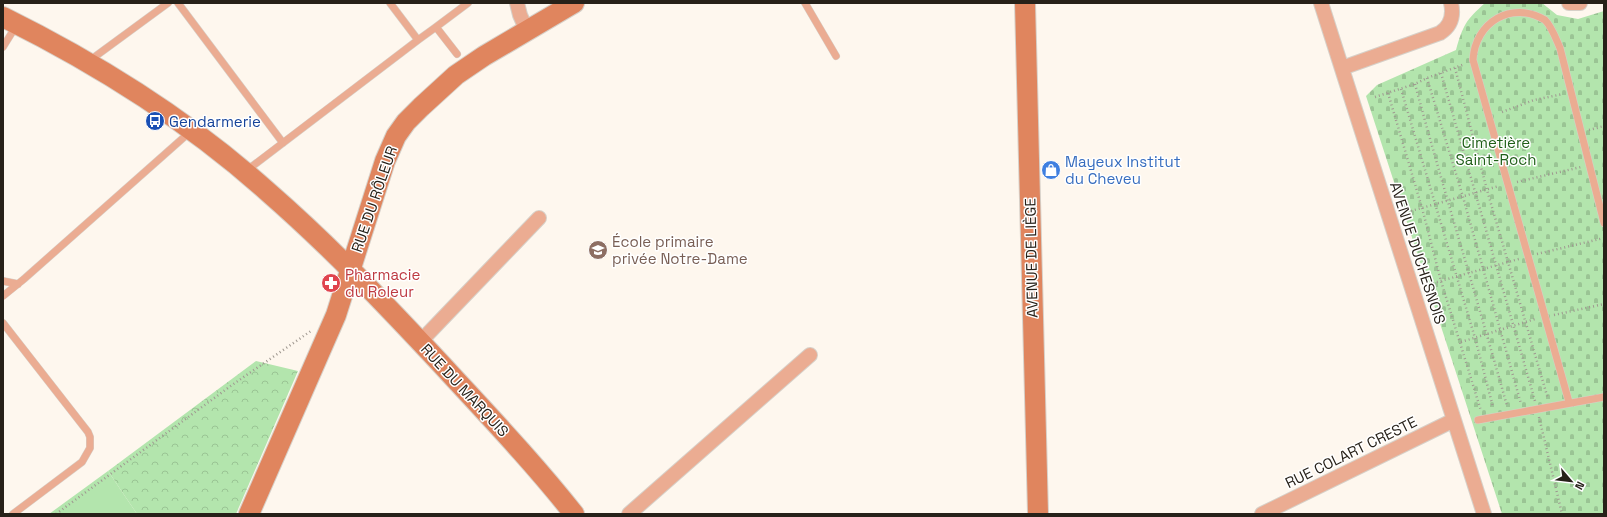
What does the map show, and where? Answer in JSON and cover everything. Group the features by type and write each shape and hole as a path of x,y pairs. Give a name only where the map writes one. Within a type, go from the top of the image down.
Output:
{"main road":[{"name":"RUE DU RÔLEUR","path":"249,514 336,315 385,161 392,144 402,129 428,99 456,75 484,56 574,3"},
{"name":"AVENUE DE LIÈGE","path":"1025,3 1038,514"},
{"name":"RUE DU MARQUIS","path":"10,21 87,62 162,110 192,131 244,172 292,213 350,269 420,342 508,437 574,514"}],"street":[{"path":"517,3 520,15 527,31"},
{"name":"AVENUE DUCHESNOIS","path":"1321,3 1484,514"},
{"path":"1342,68 1440,34 1447,28 1451,20 1452,11 1450,3"},
{"path":"1569,3 1580,3"},
{"path":"420,342 538,218"},
{"path":"629,514 810,355"},
{"name":"RUE COLART CRESTE","path":"1262,514 1454,420"}],"lane":[{"path":"87,62 168,3"},
{"path":"178,3 283,143"},
{"path":"390,3 418,40"},
{"path":"244,172 468,3"},
{"path":"805,3 836,56"},
{"path":"1569,402 1473,60 1473,49 1477,38 1488,20 1494,14 1503,10 1522,8 1540,16 1547,22 1560,48 1604,224"},
{"path":"3,47 10,21"},
{"path":"436,26 457,54"},
{"path":"3,296 192,131"},
{"path":"3,281 18,284"},
{"path":"3,323 88,432 90,443 88,453 82,462 13,514"},
{"path":"1481,420 1569,402 1604,397"}],"path":[{"path":"1375,97 1402,89 1473,60"},
{"path":"1455,68 1489,197 1550,406"},
{"path":"1441,73 1537,408 1562,514"},
{"path":"1427,78 1463,197 1523,411"},
{"path":"1415,84 1447,201 1487,334 1509,414"},
{"path":"1402,89 1475,338 1495,417"},
{"path":"1502,112 1534,100 1571,92"},
{"path":"1388,93 1422,208 1441,281 1461,342 1481,420"},
{"path":"1581,132 1604,126"},
{"path":"1461,342 1526,322 1604,304"},
{"path":"56,514 232,385 309,332 321,327 330,327"}],"green space":[{"name":"Cimetière Saint-Roch","path":"1485,3 1542,3 1557,15 1578,19 1604,11 1604,514 1502,514 1366,96 1377,85 1456,50 1463,29 1469,19"},
{"path":"256,361 298,371 236,514 137,514 108,471"},
{"path":"108,471 137,514 49,514"}],"place":[{"name":"Gendarmerie","path":"155,121"},
{"name":"Mayeux Institut du Cheveu","path":"1051,170"},
{"name":"École primaire privée Notre-Dame","path":"598,250"},
{"name":"Pharmacie du Roleur","path":"331,283"}]}
